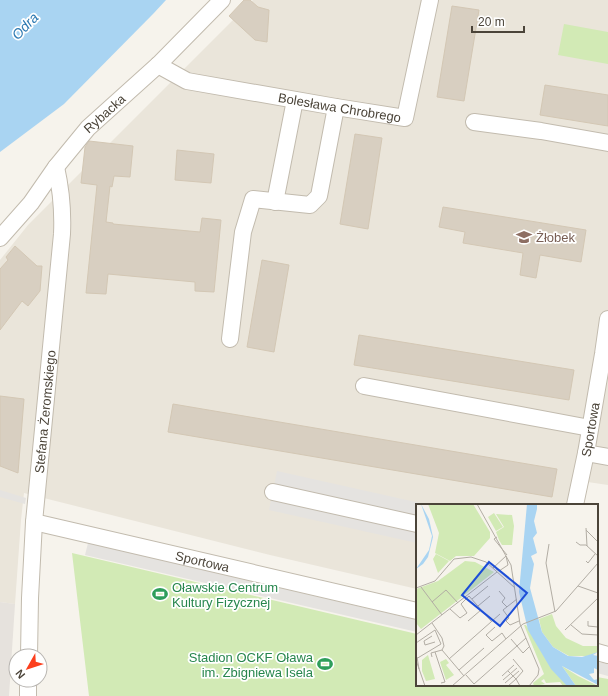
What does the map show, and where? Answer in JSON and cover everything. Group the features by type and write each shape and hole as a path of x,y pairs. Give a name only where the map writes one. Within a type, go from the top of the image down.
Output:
{"street":[{"name":"Rybacka","path":"0,238 31,203 56,167 88,128 158,65 222,0"},
{"name":"Bolesława Chrobrego","path":"158,65 188,81 405,118 430,0"},
{"path":"275,202 295,100"},
{"path":"230,339 243,232 253,199 310,205 319,196 336,107"},
{"path":"474,122 541,131 608,143"},
{"name":"Stefana Żeromskiego","path":"30,648 30,598 34,522 62,234 63,211 56,167"},
{"name":"Sportowa","path":"575,504 606,355 608,319"},
{"path":"364,386 590,428"},
{"path":"586,453 608,457"},
{"path":"273,492 416,524"},
{"name":"Sportowa","path":"34,522 416,611"},
{"path":"598,652 608,655"}],"shaded area":[{"path":"253,0 608,0 608,485 574,480 569,504 416,504 416,589 270,555 24,493 15,604 0,602 0,260 28,225"},
{"path":"277,471 425,504 416,504 416,543 269,510"},
{"path":"0,490 26,498 25,504 0,497"},
{"path":"88,543 416,620 416,632 85,555"},
{"path":"0,602 15,604 12,648 8,648 9,696 0,696"},
{"path":"598,662 608,664 608,676 598,673"}],"green space":[{"path":"564,24 608,32 608,64 558,55"},
{"name":"Oławskie Centrum Kultury Fizycznej","path":"72,553 416,634 416,686 598,686 598,677 608,679 608,696 89,696"}],"water":[{"name":"Odra","path":"0,0 166,0 64,104 0,152"}],"building":[{"path":"244,0 250,0 258,7 269,10 267,42 255,40 229,16"},
{"path":"452,6 479,10 464,101 437,97"},
{"path":"545,85 608,95 608,126 540,115"},
{"path":"355,134 382,138 368,229 340,224"},
{"path":"89,141 133,146 130,177 114,176 112,187 110,186 106,222 113,224 200,232 202,218 221,220 214,292 195,291 195,282 108,274 106,294 86,293 97,185 81,183 85,147"},
{"path":"177,150 214,154 211,183 175,180"},
{"name":"Żłobek","path":"443,207 586,230 581,262 540,255 536,278 520,275 523,253 463,243 465,232 439,227"},
{"path":"15,246 37,266 42,266 40,291 28,306 22,301 0,330 0,269 8,260 6,257"},
{"path":"262,260 289,265 274,352 247,347"},
{"path":"359,335 574,370 569,400 354,365"},
{"path":"0,396 24,399 18,473 0,466"},
{"path":"173,404 557,469 552,497 168,432"}],"place":[{"name":"Żłobek","path":"524,237"},
{"name":"Oławskie Centrum Kultury Fizycznej","path":"160,594"},
{"name":"Stadion OCKF Oława im. Zbigniewa Isela","path":"325,664"}]}
